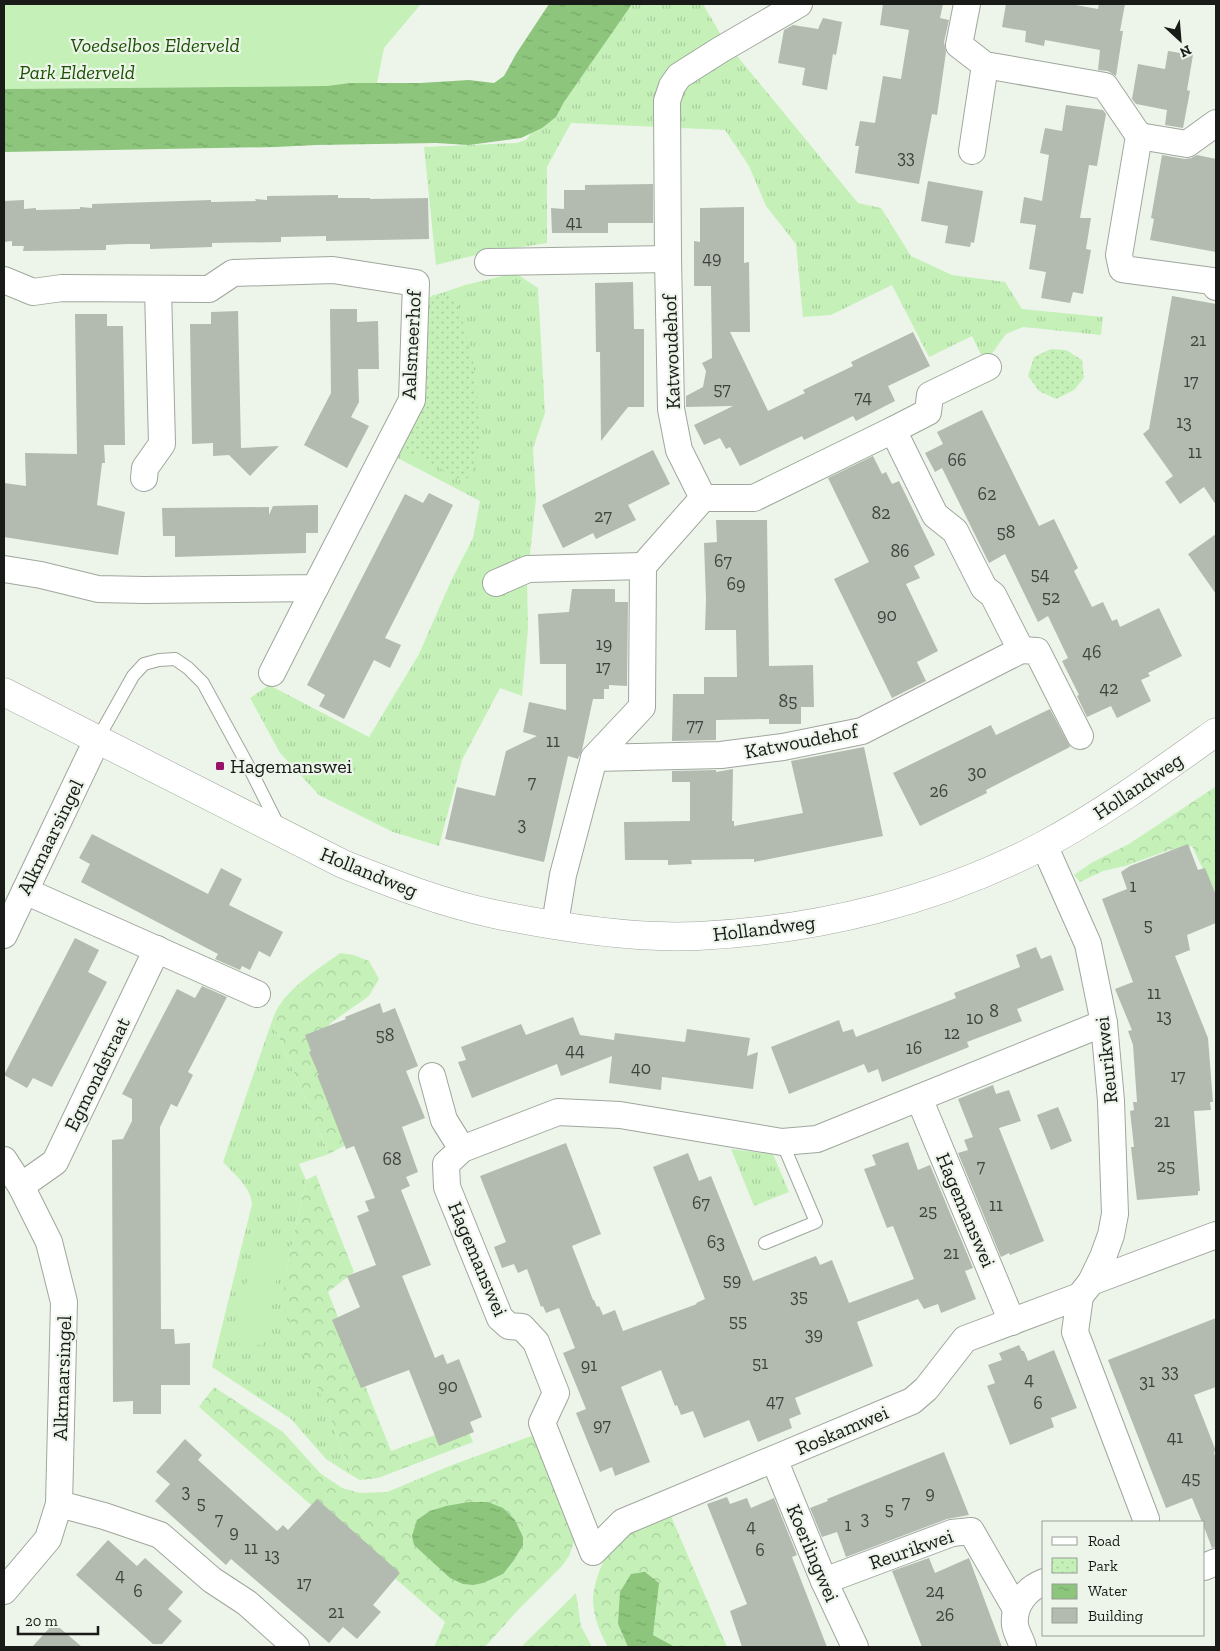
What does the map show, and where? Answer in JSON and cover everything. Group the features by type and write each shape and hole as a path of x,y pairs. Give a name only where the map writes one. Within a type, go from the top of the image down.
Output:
{"street":[{"name":"Katwoudehof","path":"702,498 679,450 671,409 667,102 672,86 679,76 799,4"},
{"path":"966,4 960,45 985,65 1105,86 1139,136 1119,255 1121,276 1212,281 1216,286"},
{"path":"972,151 985,65"},
{"path":"1139,136 1188,144 1216,123"},
{"path":"488,262 668,259"},
{"name":"Aalsmeerhof","path":"4,280 33,292 62,288 209,288 233,273 333,270 416,282 412,400 272,672"},
{"path":"144,478 145,468 162,444 158,289"},
{"path":"555,924 563,876 594,758 642,707 643,566 702,498 754,498 928,412 930,395 988,367"},
{"path":"893,430 934,515 955,531 984,588 993,595 1021,650 1037,651 1080,736"},
{"path":"496,583 528,569 643,566"},
{"path":"4,568 98,589 315,588"},
{"name":"Katwoudehof","path":"594,758 721,755 783,748 862,731 1021,650"},
{"name":"Hollandweg","path":"4,692 343,864 402,887 494,914 625,934 697,936 774,930 853,915 921,897 995,869 1044,845 1102,811 1216,732"},
{"name":"Alkmaarsingel","path":"4,935 98,740"},
{"name":"Reurikwei","path":"1044,845 1088,944 1104,1023 1111,1102 1115,1214 1111,1235 1085,1289 1075,1332 1146,1521"},
{"path":"25,890 256,994"},
{"name":"Egmondstraat","path":"21,1186 55,1162 157,949"},
{"name":"Hagemanswei","path":"593,1552 542,1423 556,1393 536,1342 522,1327 509,1326 500,1318 448,1186 446,1164 462,1149 558,1112 620,1115 782,1142 817,1139 1104,1023"},
{"path":"432,1076 444,1120 462,1149"},
{"name":"Hagemanswei","path":"919,1098 1012,1322"},
{"name":"Alkmaarsingel","path":"4,1160 21,1186 49,1242 64,1302 59,1504 48,1539 4,1591"},
{"path":"1085,1289 1216,1235"},
{"name":"Roskamwei","path":"593,1552 622,1522 912,1401 926,1389 965,1338 1012,1322 1085,1289"},
{"name":"Koerlingwei","path":"774,1459 824,1582 854,1647"},
{"path":"59,1504 104,1516 160,1535 212,1580 247,1603 296,1647"},
{"name":"Reurikwei","path":"824,1582 952,1532 971,1531 1016,1609 1015,1625 1023,1647"},
{"path":"1016,1609 1024,1596 1042,1583"}],"lane":[{"path":"98,740 133,676 144,664 159,660 175,659 188,668 203,683 251,770 282,833"},
{"path":"764,1243 816,1222 782,1142"}],"green space":[{"name":"Voedselbos Elderveld","path":"4,4 421,4 384,48 377,83 350,83 327,86 4,89"},
{"path":"631,4 703,4 724,40 858,203 881,208 911,256 952,275 1005,282 1022,309 1103,317 1101,335 1023,327 1006,334 985,363 972,336 929,357 892,285 831,315 803,317 796,244 766,206 749,166 725,130 571,123 547,167 547,243 484,253 436,265 424,147 516,143 526,140"},
{"path":"515,273 538,288 545,413 533,448 536,498 527,582 528,629 522,696 500,688 462,760 439,846 393,832 319,795 280,753 250,698 269,685 369,737 419,654 451,581 473,538 480,501 390,454 427,298 465,285"},
{"path":"432,295 456,296 473,361 480,443 474,467 468,478 461,480 397,447 420,346 428,346"},
{"path":"1051,349 1066,350 1082,360 1084,378 1074,390 1056,399 1039,391 1028,376 1034,357"},
{"path":"1215,787 1216,897 1192,846 1169,850 1125,866 1103,871 1080,882 1074,875 1091,863 1129,844"},
{"path":"340,953 354,955 369,961 379,979 369,996 332,1022 316,1038 353,1141 329,1154 272,1021 283,1000 300,982"},
{"path":"272,1021 329,1154 299,1164 306,1180 286,1271 327,1409 351,1475 326,1459 291,1419 212,1367 252,1204 249,1192 245,1186 223,1162"},
{"path":"731,1149 773,1154 789,1192 754,1206"},
{"path":"316,1175 354,1272 328,1292 391,1451 465,1424 473,1442 378,1478 360,1480 351,1475 327,1409 282,1303 286,1271 306,1180"},
{"path":"256,1246 282,1253 263,1346 232,1339"},
{"path":"214,1387 283,1432 320,1473 342,1488 360,1493 387,1492 452,1465 534,1435 575,1539 569,1556 562,1566 518,1610 485,1647 434,1647 445,1622 199,1407"},
{"path":"668,1509 727,1647 675,1647 653,1635 655,1611 618,1624 628,1647 608,1647 602,1636 593,1605 594,1591 602,1564 612,1546 624,1534"},
{"path":"576,1593 581,1626 592,1647 521,1647"}],"water":[{"path":"549,4 632,4 564,102 556,117 542,128 521,138 469,145 436,143 4,152 4,89 327,86 350,83 420,83 469,80 494,83 504,76"},
{"path":"469,1502 488,1502 503,1508 515,1520 523,1537 523,1545 503,1574 483,1583 473,1585 463,1584 450,1578 414,1545 412,1536 417,1520 430,1511"},
{"path":"645,1572 659,1583 653,1635 675,1647 628,1647 618,1624 620,1592 631,1574"}],"building":[{"path":"883,4 943,4 940,18 949,20 944,42 946,52 937,115 932,114 919,184 855,173 859,146 855,146 860,121 875,123 883,76 901,79 909,30 880,25"},
{"path":"1006,4 1070,4 1098,9 1099,4 1125,4 1120,31 1123,31 1116,76 1108,71 1098,70 1100,50 1045,40 1044,46 1025,42 1026,31 1002,27"},
{"path":"823,18 842,22 836,55 833,54 827,90 802,85 805,68 778,63 784,30 793,25 818,29"},
{"path":"1168,51 1193,55 1187,90 1190,91 1183,128 1165,125 1167,110 1136,104 1132,99 1138,64 1165,69"},
{"path":"1066,105 1103,110 1106,114 1097,166 1089,165 1080,218 1091,218 1086,249 1091,250 1083,294 1073,292 1070,303 1041,298 1046,272 1029,269 1036,225 1020,223 1024,197 1042,201 1049,155 1040,153 1045,128 1062,131"},
{"path":"1162,155 1185,159 1197,155 1216,159 1216,252 1150,240 1154,219 1151,218"},
{"path":"928,181 983,191 974,243 971,242 970,247 945,243 948,226 921,221"},
{"path":"653,184 653,223 608,223 608,233 552,233 551,208 564,209 564,190 585,190 585,185"},
{"path":"338,195 338,198 428,198 429,239 326,241 326,236 281,237 281,242 212,243 212,247 150,249 150,244 128,244 106,245 106,250 23,251 24,246 12,246 12,241 4,242 4,201 24,200 24,209 36,208 36,210 92,208 92,204 211,200 211,202 256,201 255,199 267,200 267,196"},
{"path":"744,207 744,263 749,262 750,332 730,332 768,411 805,393 803,390 853,366 851,362 913,332 930,366 888,386 895,401 856,421 853,416 804,440 802,436 740,466 730,447 726,449 720,438 704,445 694,425 733,406 686,407 686,396 703,387 706,371 702,363 712,358 711,286 694,286 694,241 700,242 700,208"},
{"path":"633,282 634,329 644,329 644,407 628,407 601,441 600,352 596,352 595,283"},
{"path":"1172,296 1216,304 1216,505 1204,487 1180,504 1165,482 1173,476 1143,434 1149,429"},
{"path":"330,309 357,309 357,322 378,321 379,369 358,369 359,402 351,417 369,426 347,468 304,445 331,393"},
{"path":"238,311 241,448 279,446 250,476 229,455 213,456 213,443 192,444 190,324 211,324 211,312"},
{"path":"75,314 107,314 107,326 123,326 125,445 104,445 105,463 102,463 97,505 125,512 118,555 4,537 4,483 26,486 25,453 77,454"},
{"path":"982,410 1039,526 1054,519 1078,568 1074,571 1092,607 1103,602 1112,621 1117,619 1120,627 1159,608 1182,656 1148,673 1150,676 1141,680 1151,701 1117,718 1111,706 1087,717 1077,696 1079,695 1062,661 1068,658 1048,616 1038,622 1005,554 989,563 942,468 935,472 925,453 943,444 937,432"},
{"path":"653,450 670,484 628,505 636,520 596,539 593,533 563,548 542,505"},
{"path":"873,456 882,474 886,472 892,484 899,481 935,555 914,566 920,578 906,584 938,651 917,662 926,681 892,698 834,579 869,562 828,478"},
{"path":"429,493 453,505 385,638 401,645 390,668 374,660 344,719 319,706 325,695 307,685 405,494 423,503"},
{"path":"318,505 318,533 306,533 306,553 175,557 175,536 163,536 162,508 269,507 269,515 273,506"},
{"path":"716,520 767,520 769,666 813,665 814,707 801,707 801,724 769,724 769,719 716,720 716,740 672,741 673,694 704,694 704,677 737,677 736,630 705,630 704,543 717,542"},
{"path":"1216,534 1216,594 1188,554"},
{"path":"572,589 615,589 615,602 628,602 627,686 609,685 609,689 604,689 604,699 593,699 582,750 578,759 568,756 544,862 445,839 457,787 495,796 506,751 537,736 523,732 529,702 566,710 566,664 540,664 538,614 569,612"},
{"path":"1050,709 1070,747 986,790 987,793 920,826 893,773 991,725 996,735"},
{"path":"864,747 883,836 754,862 754,859 691,860 692,864 668,865 668,860 625,860 624,822 690,821 690,782 672,782 672,771 716,770 716,772 733,769 732,821 734,821 734,826 803,813 791,761"},
{"path":"92,834 208,894 221,868 242,879 229,905 283,932 270,957 259,951 250,970 242,966 240,970 215,959 218,954 81,882 90,864 79,858"},
{"path":"1188,844 1198,870 1205,868 1216,895 1216,923 1187,935 1190,950 1175,956 1208,1038 1213,1102 1210,1102 1211,1110 1194,1111 1200,1191 1198,1191 1198,1195 1137,1200 1131,1147 1134,1147 1130,1111 1134,1110 1133,1102 1137,1102 1133,1045 1128,1031 1132,1030 1115,989 1133,982 1102,899 1127,889 1121,872 1130,866"},
{"path":"75,938 99,950 88,972 107,982 52,1087 33,1078 27,1088 4,1075"},
{"path":"1036,947 1041,959 1051,955 1064,990 1017,1009 1022,1021 967,1042 969,1047 882,1082 878,1069 868,1073 864,1064 789,1094 771,1047 839,1020 843,1032 853,1029 856,1037 956,998 954,993 1020,967 1016,955"},
{"path":"202,986 227,997 188,1072 193,1075 177,1107 171,1104 160,1127 161,1329 174,1329 175,1344 190,1343 190,1385 161,1385 161,1414 133,1414 133,1401 113,1402 112,1140 123,1139 132,1121 132,1099 122,1094 177,989 195,998"},
{"path":"380,1003 383,1013 395,1008 418,1066 406,1071 425,1118 402,1127 418,1172 406,1177 410,1186 401,1190 431,1265 402,1276 435,1358 443,1354 447,1364 459,1359 482,1417 470,1422 474,1432 439,1446 409,1370 361,1388 332,1320 360,1307 347,1276 376,1265 357,1216 369,1211 365,1201 375,1198 354,1146 346,1149 317,1075 319,1075 309,1052 311,1051 305,1035"},
{"path":"573,1017 580,1035 614,1040 615,1033 685,1042 687,1029 750,1038 747,1056 758,1052 753,1089 662,1077 661,1090 609,1083 612,1056 561,1076 557,1064 472,1098 458,1062 466,1060 461,1047 521,1024 526,1035"},
{"path":"993,1085 996,1094 1009,1090 1021,1121 999,1128 1044,1241 1001,1257 958,1153 968,1150 964,1140 973,1137 958,1099"},
{"path":"1058,1107 1072,1141 1051,1150 1037,1115"},
{"path":"908,1142 918,1170 930,1165 973,1268 965,1271 976,1299 941,1313 938,1304 924,1309 918,1299 857,1322 873,1366 795,1398 801,1414 789,1419 792,1428 758,1442 749,1420 704,1438 693,1411 681,1415 677,1405 675,1406 661,1370 621,1387 650,1462 615,1476 612,1467 600,1472 576,1413 586,1409 563,1353 575,1348 559,1308 546,1313 543,1306 541,1307 527,1269 518,1273 514,1264 502,1268 494,1247 506,1242 480,1176 566,1143 601,1234 572,1246 597,1307 599,1306 603,1315 615,1310 623,1331 697,1304 705,1299 653,1167 688,1153 699,1181 711,1176 753,1281 816,1256 820,1265 832,1260 849,1303 914,1279 893,1226 887,1228 864,1169 876,1165 872,1155"},
{"path":"1216,1318 1216,1387 1194,1395 1216,1451 1214,1452 1216,1460 1216,1547 1212,1548 1205,1530 1205,1521 1202,1521 1192,1498 1166,1508 1108,1360"},
{"path":"1019,1345 1028,1361 1054,1350 1077,1408 1051,1418 1054,1427 1010,1445 987,1386 995,1383 988,1365 1002,1360 999,1353"},
{"path":"185,1439 202,1455 198,1460 277,1531 283,1525 288,1530 317,1499 400,1573 373,1605 381,1612 357,1639 343,1627 329,1643 231,1559 226,1565 155,1501 170,1484 156,1472"},
{"path":"944,1452 969,1515 947,1519 846,1557 837,1532 822,1537 810,1508 828,1501 827,1499"},
{"path":"727,1497 730,1504 747,1498 751,1508 774,1498 797,1555 792,1557 827,1647 742,1647 730,1611 747,1604 707,1504"},
{"path":"108,1540 137,1566 145,1558 183,1592 168,1609 182,1621 162,1644 153,1644 76,1575"},
{"path":"929,1558 935,1573 969,1558 1002,1647 922,1647 892,1571"},
{"path":"54,1623 82,1647 32,1647"}],"place":[{"name":"Hagemanswei","path":"220,766"}],"park label":[{"name":"Park Elderveld","path":"77,72"}]}
